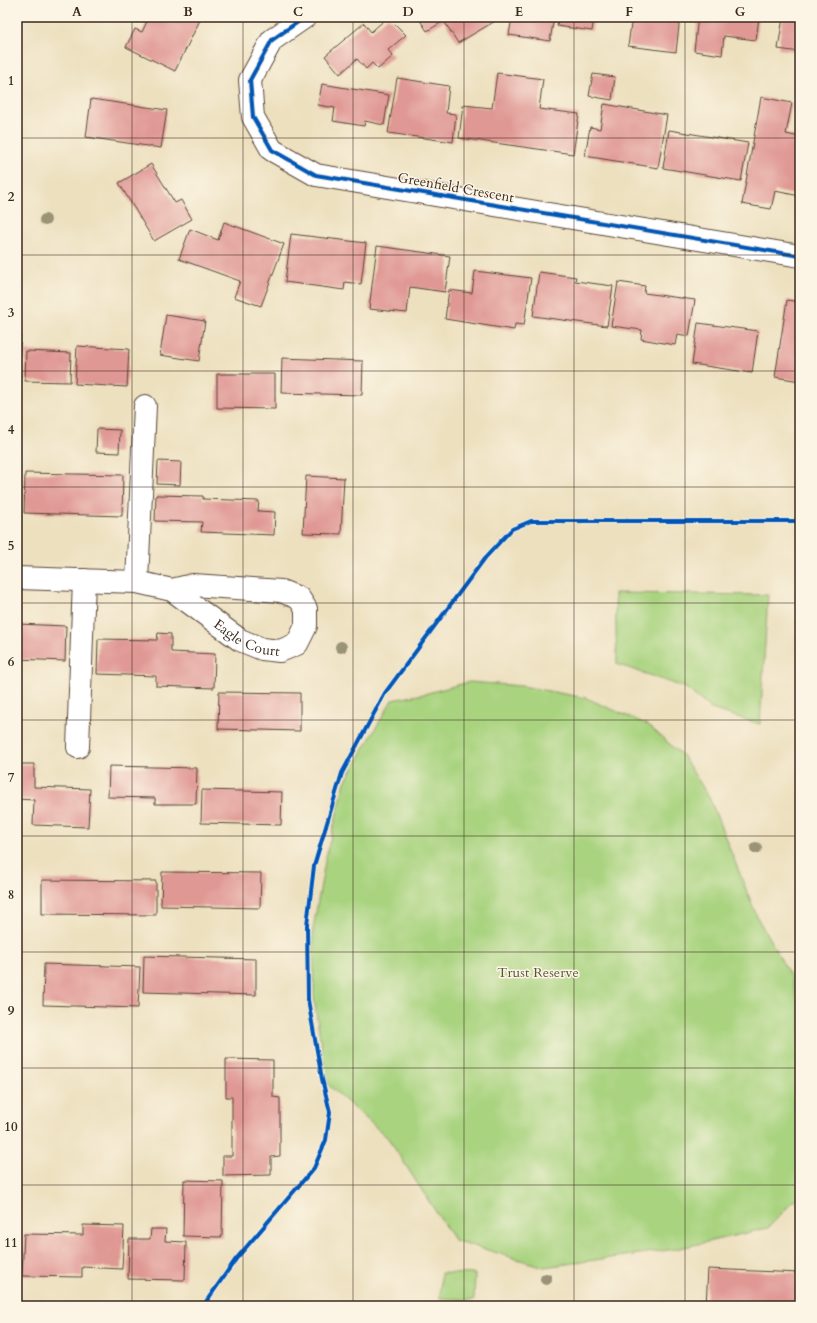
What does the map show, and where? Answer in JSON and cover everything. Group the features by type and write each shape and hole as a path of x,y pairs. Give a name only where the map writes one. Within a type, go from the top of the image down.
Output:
{"street":[{"name":"Greenfield Crescent","path":"305,17 272,40 250,80 253,117 272,150 316,175 800,256"},
{"path":"137,582 144,406"},
{"name":"Eagle Court","path":"17,578 137,582 172,590 240,640 262,649 280,651 296,644 306,626 306,609 298,598 281,591 193,585 172,590"},
{"path":"78,747 84,580"}],"green space":[{"path":"615,593 768,595 760,724 711,709 686,688 617,664"},
{"name":"Trust Reserve","path":"469,682 522,686 586,698 648,725 682,755 709,797 758,919 792,979 800,1011 800,1194 768,1228 676,1249 544,1267 454,1240 388,1138 327,1084 314,998 313,929 326,856 345,782 392,700 424,694"},
{"path":"441,1273 475,1274 474,1300 440,1298"}],"building":[{"path":"149,17 193,17 200,20 175,71 126,47 135,29 142,32"},
{"path":"388,17 406,35 388,50 393,56 378,69 372,63 366,69 357,59 340,74 325,56 364,23 371,32"},
{"path":"418,17 502,17 458,43 444,21 427,31"},
{"path":"512,17 554,17 550,41 509,35"},
{"path":"558,17 594,17 592,31 557,26"},
{"path":"632,17 680,17 676,52 628,46"},
{"path":"698,17 759,17 756,40 724,36 722,55 694,51"},
{"path":"783,17 800,17 800,52 778,49"},
{"path":"497,73 543,79 539,109 579,114 573,154 459,138 463,105 492,108"},
{"path":"593,74 615,77 612,100 589,96"},
{"path":"397,78 449,86 446,113 456,114 453,142 388,133"},
{"path":"322,84 389,95 384,125 365,121 364,126 333,121 335,108 318,105"},
{"path":"761,97 792,103 786,134 800,137 800,196 775,191 771,209 742,204"},
{"path":"91,99 167,110 161,148 86,137"},
{"path":"604,104 667,115 658,168 585,156 590,127 600,129"},
{"path":"669,130 748,143 741,181 663,168"},
{"path":"151,164 175,203 181,200 192,219 154,241 119,183"},
{"path":"224,222 284,244 261,306 234,297 240,281 179,259 190,229 218,240"},
{"path":"291,234 366,243 361,284 345,282 344,290 285,282"},
{"path":"377,246 450,256 445,292 410,287 407,313 369,309"},
{"path":"475,271 531,278 524,325 515,324 514,330 445,319 449,290 472,293"},
{"path":"539,272 576,277 575,281 613,286 607,326 533,316"},
{"path":"618,282 645,286 644,293 695,300 689,336 677,334 675,345 641,339 642,330 611,326"},
{"path":"787,300 800,302 800,381 775,377"},
{"path":"166,315 205,321 199,361 160,355"},
{"path":"698,323 758,331 752,373 692,364"},
{"path":"17,328 21,329 19,368 17,368"},
{"path":"77,346 129,349 127,387 75,384"},
{"path":"26,351 71,353 70,382 25,381"},
{"path":"282,358 363,361 362,395 281,393"},
{"path":"217,374 275,374 275,409 217,408"},
{"path":"97,429 120,430 119,453 96,452"},
{"path":"158,461 181,462 180,485 157,484"},
{"path":"25,473 123,475 122,516 24,513"},
{"path":"306,476 344,478 341,534 303,533"},
{"path":"156,495 203,496 203,499 259,501 258,511 275,512 274,535 201,532 202,522 155,521"},
{"path":"17,624 66,626 65,661 17,659"},
{"path":"158,633 171,634 171,652 215,654 214,688 156,686 156,676 97,674 98,639 157,640"},
{"path":"219,692 300,693 300,731 218,729"},
{"path":"17,764 34,764 34,787 90,789 88,827 33,825 34,800 17,799"},
{"path":"109,766 197,768 196,804 155,804 155,798 108,797"},
{"path":"202,790 282,792 281,825 201,823"},
{"path":"162,872 261,873 260,908 161,906"},
{"path":"42,880 156,881 156,915 42,914"},
{"path":"144,956 256,959 256,995 143,992"},
{"path":"44,964 140,967 138,1008 43,1005"},
{"path":"226,1059 273,1060 273,1097 280,1098 280,1156 271,1157 271,1175 223,1176 223,1156 232,1156 232,1097 226,1097"},
{"path":"184,1180 223,1181 222,1237 183,1236"},
{"path":"17,1203 20,1203 18,1233 17,1232"},
{"path":"83,1225 124,1226 122,1269 82,1267 82,1277 22,1276 24,1234 83,1235"},
{"path":"151,1229 166,1229 165,1241 186,1242 185,1280 128,1279 129,1239 150,1239"},
{"path":"708,1269 800,1273 800,1306 706,1306"}],"cycle path":[{"path":"305,17 272,40 250,80 253,117 272,150 316,175 800,256"},
{"path":"203,1306 236,1259 314,1168 326,1140 330,1112 322,1079 308,1000 307,925 314,866 342,773 385,693 485,558 512,529 531,521 800,521"}]}
